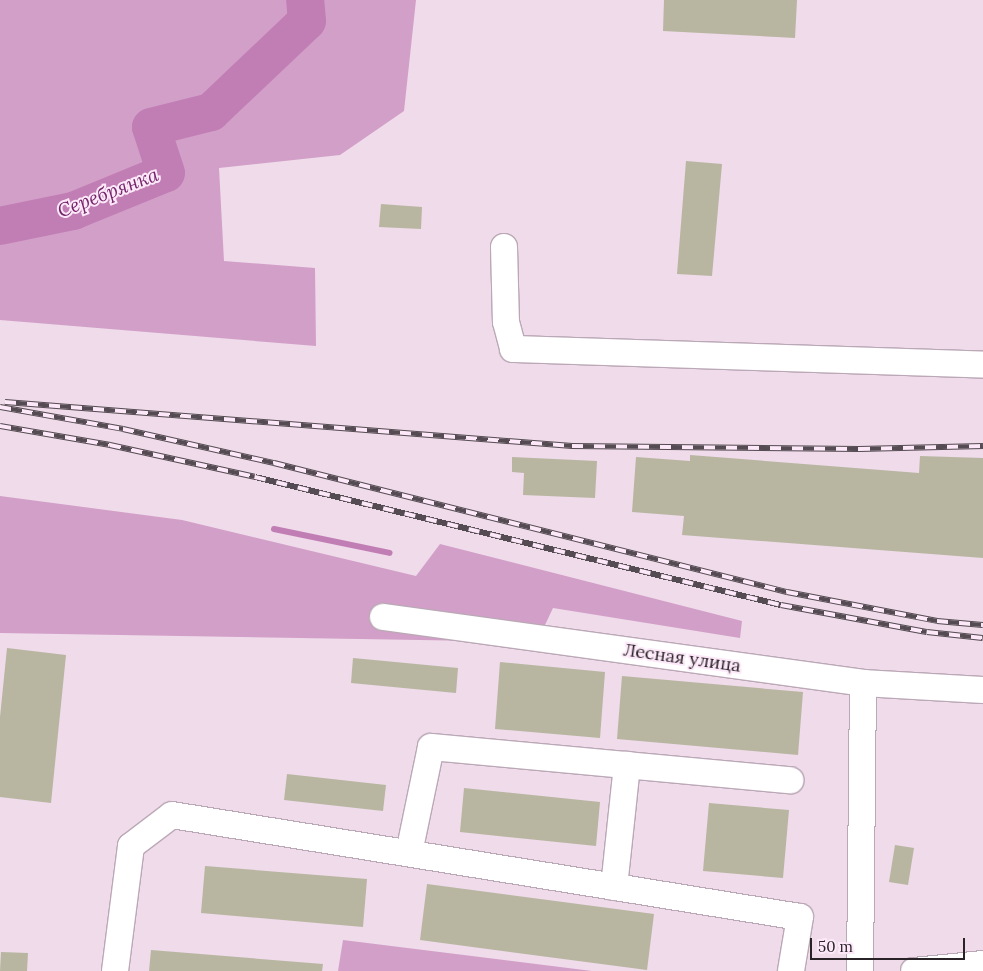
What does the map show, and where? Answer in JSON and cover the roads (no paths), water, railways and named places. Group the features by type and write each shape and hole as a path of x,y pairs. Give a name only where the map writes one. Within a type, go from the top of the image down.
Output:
{"street":[{"path":"504,247 506,322 513,348 983,365"},
{"name":"Лесная улица","path":"383,617 863,682 983,690"},
{"path":"860,971 863,682"},
{"path":"409,853 431,747 790,780"},
{"path":"614,887 627,765"},
{"path":"115,971 130,846 172,815 800,917 791,971"},
{"path":"914,971 979,966"}],"waterway":[{"name":"Серебрянка","path":"0,226 73,211 166,173 151,127 211,112 307,21 305,0"},
{"path":"274,529 390,553"}],"railway":[{"path":"5,402 572,446 859,449 983,446"},
{"path":"0,407 123,429 274,463 787,592 937,621 983,625"},
{"path":"0,426 110,445 255,477 781,605 927,632 983,638"}]}
